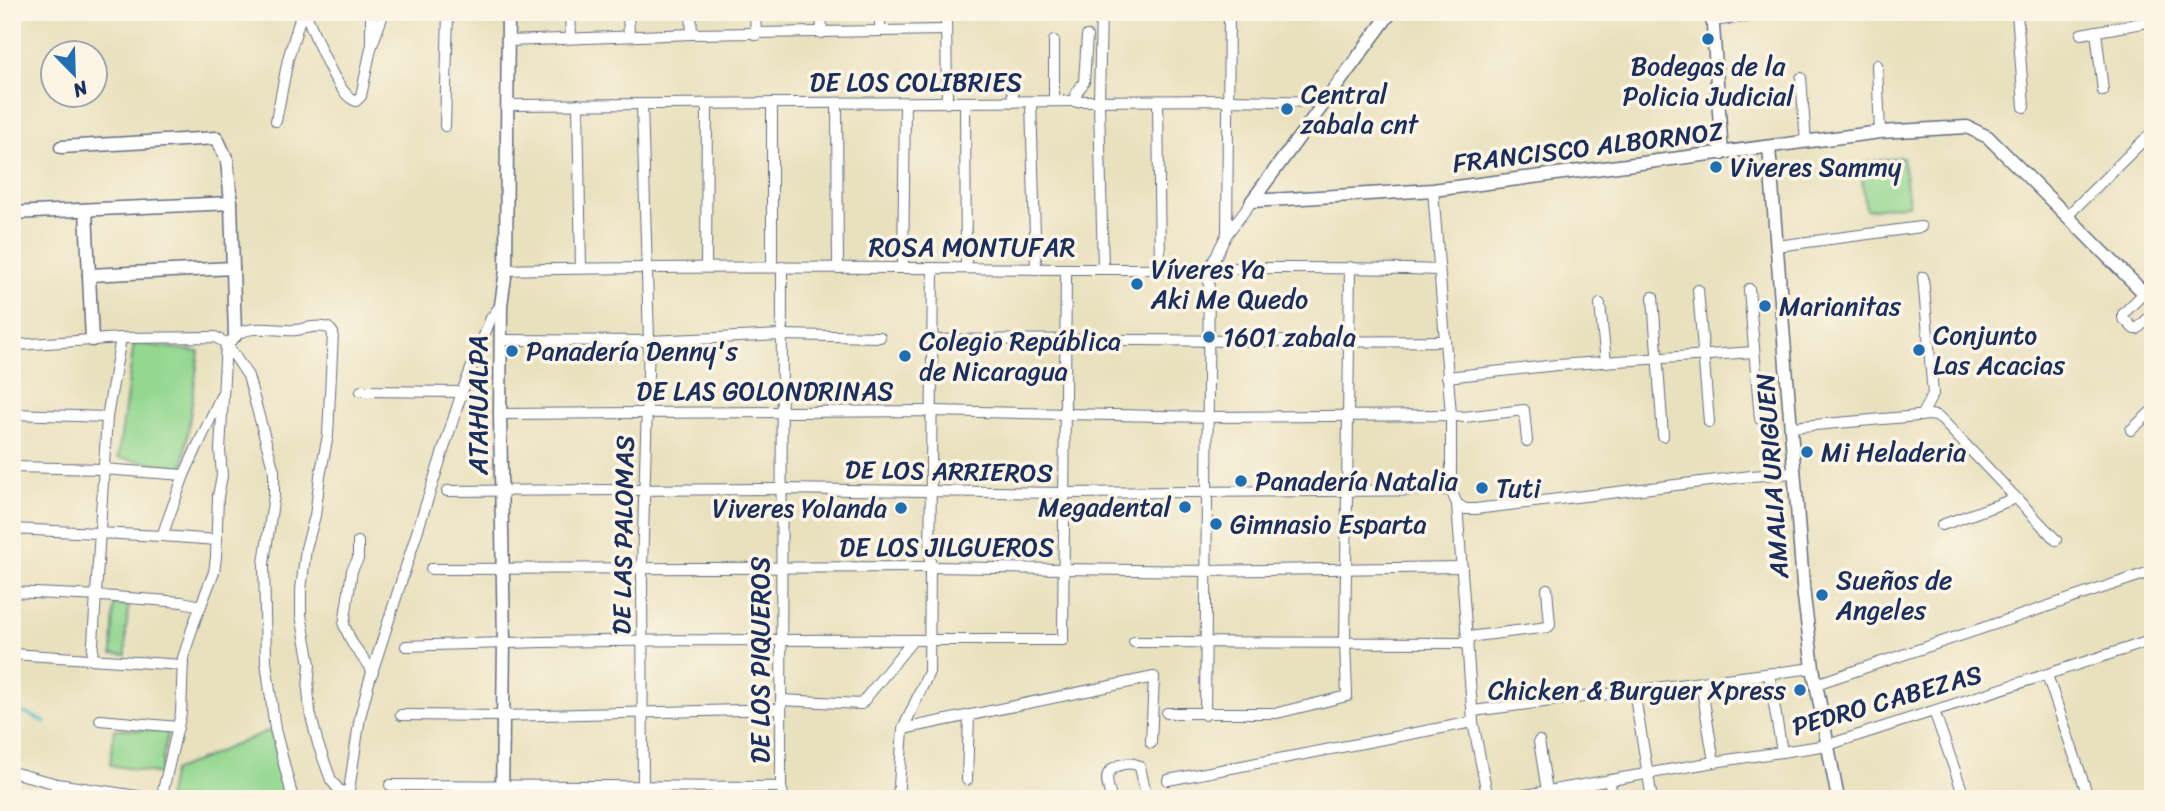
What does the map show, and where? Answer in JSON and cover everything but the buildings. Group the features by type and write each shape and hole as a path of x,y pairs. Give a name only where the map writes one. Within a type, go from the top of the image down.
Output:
{"street":[{"path":"303,12 331,72 351,100 356,101 360,96 371,48 384,12"},
{"path":"276,121 288,58 303,12"},
{"path":"371,12 371,48"},
{"path":"445,126 449,17 457,12"},
{"name":"ATAHUALPA","path":"501,792 504,642 500,414 501,305 506,270 508,12"},
{"path":"570,12 571,38"},
{"path":"628,12 629,36"},
{"path":"691,12 692,34"},
{"path":"755,12 756,34"},
{"path":"821,12 822,33"},
{"path":"880,12 880,31"},
{"path":"946,12 947,103"},
{"path":"1101,12 1098,102 1102,269"},
{"path":"1227,234 1229,12"},
{"path":"1205,715 1209,270 1227,234 1391,12"},
{"path":"1722,153 1712,17 1783,12"},
{"path":"2017,12 2024,107"},
{"path":"2081,34 2153,21"},
{"path":"508,41 692,34 946,30"},
{"path":"2096,32 2103,91"},
{"path":"1077,102 1076,94 1084,82 1087,36"},
{"path":"1054,41 1054,101"},
{"path":"1877,65 1880,132"},
{"path":"1801,78 1806,142"},
{"path":"1012,81 1013,102"},
{"name":"DE LOS COLIBRIES","path":"509,105 1229,100 1323,102"},
{"path":"1158,101 1160,269"},
{"path":"965,102 966,268"},
{"path":"1031,102 1035,269"},
{"name":"DE LOS PIQUEROS","path":"390,785 501,792 643,786 781,787 781,335 772,103"},
{"path":"837,103 838,268"},
{"path":"903,268 905,103"},
{"path":"578,104 581,268"},
{"name":"DE LAS PALOMAS","path":"642,104 649,341 642,568 643,799"},
{"path":"706,267 707,104"},
{"name":"FRANCISCO ALBORNOZ","path":"1252,201 1433,190 1880,132 1967,127 1988,137 2148,298"},
{"path":"2067,216 2148,136"},
{"path":"12,772 57,784 157,799 162,795 178,727 186,647 214,572 217,540 218,496 222,476 220,450 233,268 231,203 225,155 217,138 61,147"},
{"name":"AMALIA URIGUEN","path":"1769,147 1804,597 1813,668 1838,799"},
{"path":"1433,190 1451,415 1451,490 1457,504 1473,716 1488,799"},
{"path":"12,214 231,203"},
{"path":"86,210 92,340"},
{"path":"1777,246 1921,227"},
{"name":"ROSA MONTUFAR","path":"506,270 706,267 1209,270 1350,267 1439,270"},
{"path":"1167,713 1277,713 1348,696 1345,642 1350,267"},
{"path":"89,275 233,268"},
{"path":"898,799 903,729 929,672 933,268"},
{"path":"406,646 504,642 1063,640 1066,269"},
{"path":"1921,416 1933,394 1923,277"},
{"path":"1749,289 1760,419"},
{"path":"1698,290 1709,422"},
{"path":"1653,297 1663,436"},
{"path":"2148,298 2123,314 2123,318 2137,329 2153,314"},
{"path":"1601,304 1606,362"},
{"path":"12,348 17,345 121,338 230,339 251,330 293,331 321,326 332,333 328,435 315,516 306,548 301,615 310,664 310,712 318,744 331,779 339,790 348,796 359,717 373,672 462,392 491,318 501,305"},
{"path":"501,341 649,341 781,335 880,337"},
{"path":"92,659 107,417 121,338"},
{"path":"932,340 1066,338 1445,341"},
{"path":"230,339 248,376 274,471 274,495 264,563 266,650 275,729 293,799"},
{"path":"1447,377 1513,369 1754,352"},
{"path":"162,536 184,475 224,389"},
{"path":"361,391 462,392"},
{"name":"DE LAS GOLONDRINAS","path":"500,414 932,411 1207,416 1472,416 1524,410 1528,441"},
{"path":"2131,430 2153,410"},
{"path":"12,414 107,417"},
{"path":"1791,427 1936,416 2056,540"},
{"path":"12,467 103,469 184,475"},
{"path":"1457,504 1465,509 1491,508 1793,473"},
{"name":"DE LOS ARRIEROS","path":"447,491 781,489 1064,493 1451,490"},
{"path":"1942,525 2015,497"},
{"path":"12,529 217,540"},
{"path":"358,542 358,559 352,570 344,625 352,643 373,672"},
{"name":"DE LOS JILGUEROS","path":"431,569 930,567 1205,571 1462,567"},
{"path":"1816,684 2153,571"},
{"path":"1134,642 1468,640 1548,627 1547,589"},
{"path":"12,592 181,602 201,606"},
{"name":"PEDRO CABEZAS","path":"1502,799 1828,745 2153,640"},
{"path":"401,715 502,716 781,704 861,704 912,641"},
{"path":"12,654 183,665"},
{"path":"1168,780 1473,716 1634,691 1813,668"},
{"path":"1769,674 1782,752"},
{"path":"2047,675 2089,799"},
{"path":"903,729 1154,677 1151,743"},
{"path":"1701,683 1714,762"},
{"path":"1634,691 1653,799"},
{"path":"1934,711 1965,799"},
{"path":"967,780 969,715"},
{"path":"100,720 178,727"},
{"path":"1539,741 1547,791"},
{"path":"1111,799 1109,774 1132,763 1140,767 1147,799"},
{"path":"1609,780 1613,799"},
{"path":"53,799 57,784"},
{"path":"781,787 784,799"}],"green space":[{"path":"1903,157 1909,204 1866,210 1860,163"},
{"path":"134,343 199,352 183,467 118,458"},
{"path":"114,604 129,605 126,655 112,654"},
{"path":"114,729 168,731 160,774 110,765"},
{"path":"270,730 289,799 167,799 173,771"}],"waterway":[{"path":"12,712 28,714 45,722"}],"place":[{"name":"Bodegas de la Policia Judicial","path":"1708,39"},
{"name":"Central zabala cnt","path":"1287,109"},
{"name":"Viveres Sammy","path":"1716,167"},
{"name":"Víveres Ya Aki Me Quedo","path":"1137,284"},
{"name":"Marianitas","path":"1765,306"},
{"name":"1601 zabala","path":"1209,337"},
{"name":"Conjunto Las Acacias","path":"1919,350"},
{"name":"Panadería Denny's","path":"512,351"},
{"name":"Colegio República de Nicaragua","path":"905,356"},
{"name":"Mi Heladeria","path":"1807,452"},
{"name":"Panadería Natalia","path":"1241,481"},
{"name":"Tuti","path":"1482,488"},
{"name":"Megadental","path":"1185,507"},
{"name":"Viveres Yolanda","path":"901,508"},
{"name":"Gimnasio Esparta","path":"1216,524"},
{"name":"Sueños de Angeles","path":"1822,595"},
{"name":"Chicken & Burguer Xpress","path":"1800,690"}]}
